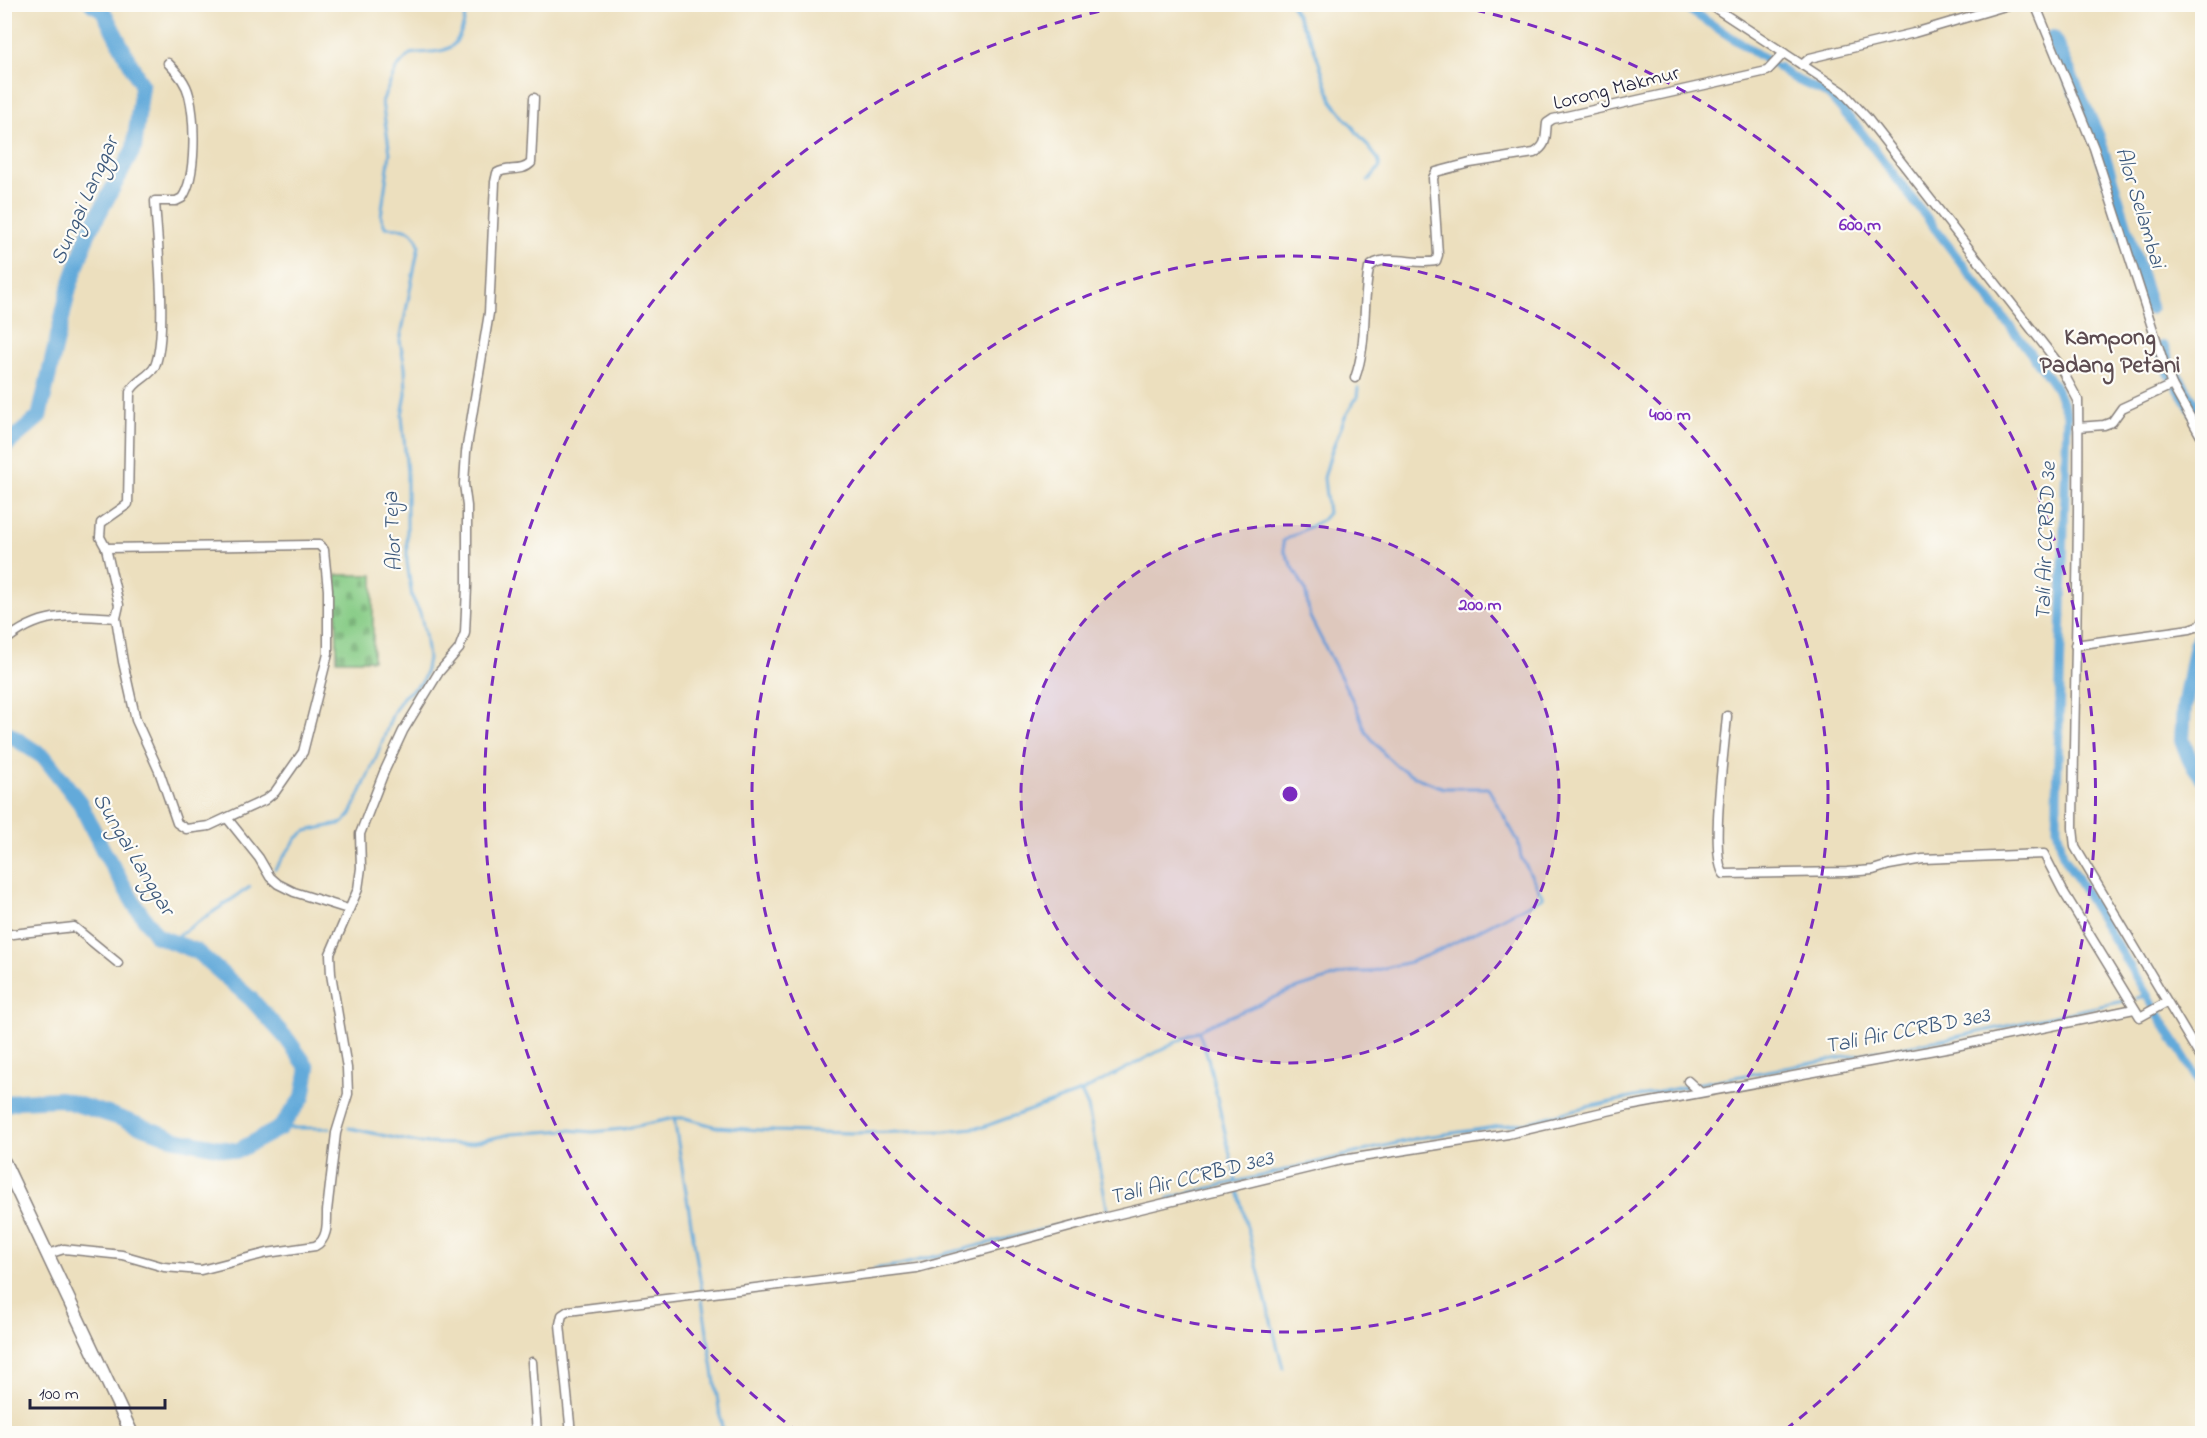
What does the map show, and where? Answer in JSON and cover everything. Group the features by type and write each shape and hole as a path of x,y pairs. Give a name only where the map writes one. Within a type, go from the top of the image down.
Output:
{"main road":[{"path":"4,1162 132,1434"}],"street":[{"path":"1709,4 1842,91 1867,118 2058,363 2077,396 2073,819 2075,847 2165,1003 2202,1060"},
{"path":"1802,65 1810,58 1914,33 2012,4"},
{"path":"2035,4 2094,148 2156,345 2172,385 2202,438"},
{"name":"Lorong Makmur","path":"1354,378 1362,352 1369,268 1373,263 1382,260 1436,261 1438,255 1433,178 1436,172 1470,163 1534,153 1542,149 1546,143 1547,123 1553,119 1767,71 1784,53"},
{"path":"106,548 319,545 324,550 329,614 328,654 304,748 273,795 227,818 194,829 184,828 177,823 159,771 136,720 116,618 119,605 106,548 100,537 101,523 128,504 130,392 136,383 153,369 159,350 160,297 155,201 176,201 183,198 188,188 193,132 189,94 179,75 168,63"},
{"path":"48,1254 64,1250 122,1255 164,1267 201,1270 216,1268 267,1253 321,1243 327,1221 336,1133 348,1094 347,1068 330,954 358,890 360,834 384,772 403,731 439,672 459,649 465,633 467,506 464,484 466,452 489,313 491,227 495,183 497,173 502,170 522,169 531,163 534,98"},
{"path":"2078,427 2104,425 2112,422 2122,408 2172,385"},
{"path":"4,642 21,628 45,618 116,618"},
{"path":"2075,645 2201,626"},
{"path":"1727,717 1718,829 1719,866 1724,874 1847,872 1873,870 1931,858 2044,854 2063,891 2140,1017 2165,1003"},
{"path":"227,818 259,858 270,877 278,884 294,892 348,909"},
{"path":"4,936 74,927 118,963"},
{"path":"571,1434 561,1324 562,1316 568,1311 917,1268 1107,1217 1342,1160 1508,1134 1629,1106 1951,1047 2134,1009"},
{"path":"1688,1081 1700,1092"},
{"path":"532,1362 537,1434"}],"green space":[{"path":"336,575 373,575 373,660 337,660"}],"waterway":[{"name":"Sungai Langgar","path":"4,447 39,417 69,288 88,234 134,148 142,86 102,9 92,4"},
{"name":"Alor Teja","path":"275,869 297,838 306,831 343,823 351,814 393,713 403,697 422,682 425,674 428,658 425,634 420,613 412,597 407,562 407,473 402,415 406,394 405,367 400,341 419,245 410,231 385,227 381,216 390,153 382,102 396,69 410,54 440,51 455,43 464,24 466,4"},
{"path":"1291,4 1313,45 1332,101 1378,159 1380,167 1368,181"},
{"name":"Tali Air CCRBD 3e","path":"1680,4 1771,63"},
{"name":"Alor Selambai","path":"2053,38 2097,137 2149,307"},
{"name":"Tali Air CCRBD 3e","path":"1778,67 1797,80 1829,95 1858,128 2039,364 2056,388 2067,414 2057,828 2063,855 2202,1087"},
{"name":"Alor Selambai","path":"2162,349 2167,364 2202,421"},
{"path":"349,1128 418,1143 466,1144 511,1134 623,1129 674,1118 685,1118 717,1127 774,1131 852,1133 945,1131 983,1127 1081,1092 1205,1027 1292,990 1349,972 1368,972 1410,962 1440,950 1543,897 1521,857 1518,841 1488,788 1444,788 1420,779 1398,767 1366,732 1357,709 1310,617 1305,589 1284,551 1283,541 1322,520 1328,513 1324,478 1331,453 1345,417 1357,397 1358,388"},
{"name":"Alor Selambai","path":"2202,635 2196,644 2184,707 2182,740 2190,760 2202,777"},
{"name":"Sungai Langgar","path":"4,731 45,758 80,803 103,850 135,905 157,936 196,951 251,999 287,1039 308,1068 303,1097 280,1128 237,1151 176,1139 60,1099 18,1101 4,1105"},
{"name":"Alor Teja","path":"170,941 250,887"},
{"name":"Tali Air CCRBD 3e3","path":"2137,998 2146,996"},
{"name":"Tali Air CCRBD 3e3","path":"1696,1084 1951,1038 2124,1001"},
{"path":"1199,1032 1208,1058 1236,1181"},
{"name":"Tali Air CCRBD 3e3","path":"1168,1198 1418,1138 1529,1122 1577,1109 1688,1086"},
{"path":"1081,1092 1088,1107 1108,1213"},
{"path":"674,1118 702,1291"},
{"path":"280,1128 330,1128"},
{"path":"1238,1191 1283,1368"},
{"name":"Tali Air CCRBD 3e3","path":"874,1269 900,1265 1081,1220"},
{"path":"702,1300 723,1434"}],"district":[{"name":"Kampong Padang Petani","path":"2110,350"}]}
